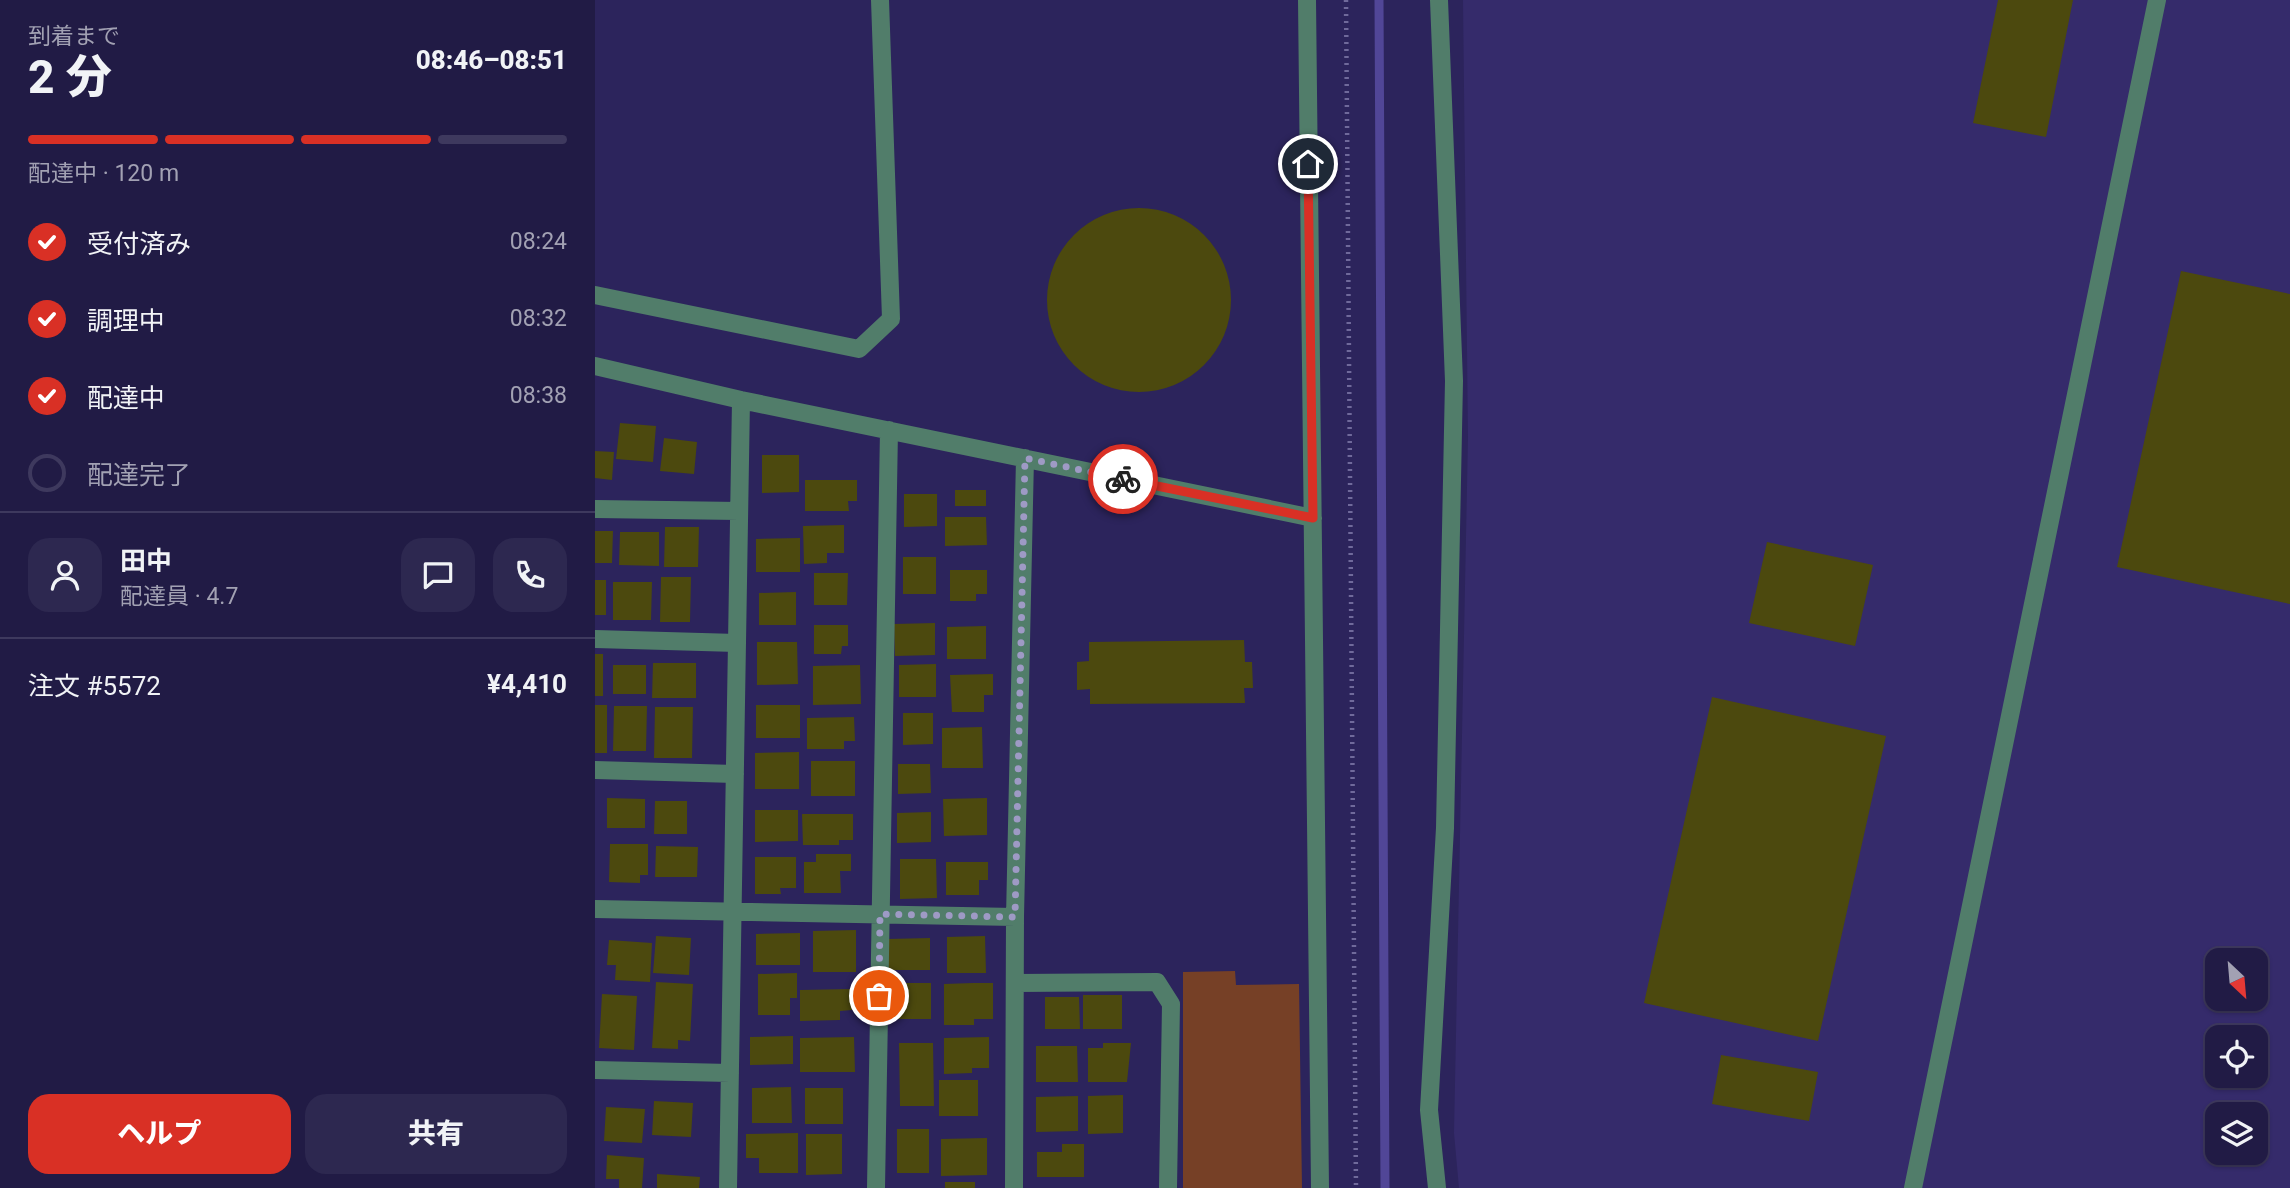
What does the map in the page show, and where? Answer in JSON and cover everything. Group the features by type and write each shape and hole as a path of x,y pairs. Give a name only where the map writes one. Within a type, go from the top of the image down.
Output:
{"street":[{"path":"595,295 859,348 891,319 880,0"},
{"path":"1307,0 1320,1188"},
{"path":"1437,1188 1429,1110 1445,828 1454,381 1439,0"},
{"path":"1913,1188 2157,0"},
{"path":"595,366 741,400 1313,518"},
{"path":"728,1188 741,400"},
{"path":"877,1188 889,430"},
{"path":"1014,1188 1015,917 1025,458"},
{"path":"595,509 739,511"},
{"path":"595,639 737,643"},
{"path":"595,770 735,774"},
{"path":"595,909 1015,917"},
{"path":"1015,983 1157,982 1171,1004 1168,1188"},
{"path":"595,1070 730,1073"}],"path":[{"path":"1346,0 1356,1188"}],"shaded area":[{"path":"1463,0 2290,0 2290,1188 1459,1188 1454,1133 1468,437"},
{"path":"1235,971 1236,985 1299,984 1302,1188 1183,1188 1183,972"}],"building":[{"path":"1998,0 2073,0 2046,137 1973,123"},
{"path":"1139,208 1174,215 1204,235 1224,265 1231,300 1224,335 1204,365 1174,385 1139,392 1104,385 1074,365 1054,335 1047,300 1054,265 1074,235 1104,215"},
{"path":"2181,271 2290,294 2290,604 2117,567"},
{"path":"620,423 656,426 653,462 616,459"},
{"path":"664,438 697,442 694,474 660,471"},
{"path":"595,451 614,452 612,480 595,478"},
{"path":"762,455 799,455 799,492 762,493"},
{"path":"805,480 857,480 857,501 848,501 849,511 805,511"},
{"path":"955,490 986,490 986,506 955,506"},
{"path":"904,494 937,494 937,526 904,527"},
{"path":"945,517 986,517 987,545 945,546"},
{"path":"844,525 844,553 827,553 827,563 804,564 803,526"},
{"path":"665,527 699,527 698,567 664,567"},
{"path":"595,531 613,531 612,563 595,563"},
{"path":"620,532 659,532 659,566 619,565"},
{"path":"800,538 800,572 756,572 756,539"},
{"path":"1767,542 1873,565 1855,646 1749,623"},
{"path":"903,557 936,557 936,594 903,594"},
{"path":"950,570 987,570 987,594 976,594 976,601 950,601"},
{"path":"814,573 848,573 847,605 814,605"},
{"path":"661,577 691,577 690,622 660,622"},
{"path":"595,580 606,580 606,615 595,615"},
{"path":"613,582 652,582 651,620 613,620"},
{"path":"796,592 796,625 759,625 759,593"},
{"path":"935,623 935,655 895,656 894,624"},
{"path":"814,625 848,625 848,646 842,646 841,654 814,654"},
{"path":"986,626 986,659 947,659 947,627"},
{"path":"1244,640 1245,662 1252,662 1253,688 1244,688 1245,703 1090,704 1090,689 1077,690 1077,662 1089,661 1089,642"},
{"path":"757,642 797,642 798,684 757,685"},
{"path":"595,654 603,654 603,696 595,696"},
{"path":"653,663 696,663 696,698 652,698"},
{"path":"936,664 936,697 899,697 899,665"},
{"path":"613,665 646,665 646,694 613,694"},
{"path":"860,665 861,704 813,705 813,666"},
{"path":"993,674 993,695 984,695 984,712 952,712 950,675"},
{"path":"1712,697 1886,736 1818,1041 1644,1003"},
{"path":"595,705 607,705 607,753 595,753"},
{"path":"756,705 800,705 800,738 756,738"},
{"path":"614,706 647,706 646,751 613,751"},
{"path":"655,707 693,707 692,758 654,758"},
{"path":"903,713 933,713 933,744 903,745"},
{"path":"854,717 855,741 844,741 844,749 807,749 807,718"},
{"path":"982,727 983,768 942,768 942,728"},
{"path":"799,752 799,789 755,789 755,753"},
{"path":"811,761 855,761 855,796 811,796"},
{"path":"898,764 930,764 931,793 898,794"},
{"path":"607,798 645,799 645,828 607,828"},
{"path":"987,798 987,835 944,836 943,799"},
{"path":"655,801 687,801 687,834 654,834"},
{"path":"755,810 798,810 798,841 755,842"},
{"path":"931,812 931,842 897,843 897,813"},
{"path":"802,814 853,814 853,840 839,840 839,845 803,845"},
{"path":"610,844 648,844 648,875 640,875 640,883 609,882"},
{"path":"656,846 698,847 697,877 655,877"},
{"path":"816,854 851,854 851,871 840,871 841,893 804,893 804,862 816,862"},
{"path":"755,857 796,857 796,888 780,888 781,894 755,894"},
{"path":"900,859 936,859 937,898 900,899"},
{"path":"946,862 988,862 988,880 979,880 979,895 946,895"},
{"path":"856,930 856,972 813,972 813,931"},
{"path":"800,933 800,965 756,965 756,934"},
{"path":"656,936 691,938 689,975 653,973"},
{"path":"985,936 986,973 947,973 947,937"},
{"path":"930,938 930,970 888,970 888,939"},
{"path":"609,940 652,943 650,982 615,980 616,965 607,965"},
{"path":"797,973 797,998 790,998 790,1015 758,1015 758,974"},
{"path":"656,982 693,984 690,1041 678,1040 678,1049 652,1048"},
{"path":"895,983 931,983 931,1019 895,1019"},
{"path":"993,983 993,1019 974,1019 974,1025 944,1025 944,984"},
{"path":"852,989 852,1010 840,1011 840,1020 800,1021 800,990"},
{"path":"602,994 637,996 634,1050 599,1048"},
{"path":"1083,995 1122,995 1122,1029 1083,1029"},
{"path":"1045,997 1079,997 1080,1029 1045,1029"},
{"path":"793,1036 793,1064 750,1065 750,1037"},
{"path":"854,1037 855,1072 800,1072 800,1038"},
{"path":"989,1037 989,1068 972,1068 972,1073 944,1074 944,1038"},
{"path":"899,1043 933,1043 934,1106 900,1106"},
{"path":"1103,1043 1131,1043 1127,1082 1088,1082 1088,1048 1103,1048"},
{"path":"1036,1046 1077,1046 1078,1082 1036,1082"},
{"path":"1721,1055 1818,1072 1809,1121 1712,1104"},
{"path":"939,1080 978,1080 978,1116 939,1116"},
{"path":"791,1087 792,1123 752,1123 752,1088"},
{"path":"805,1088 843,1088 843,1124 805,1124"},
{"path":"1123,1095 1123,1133 1088,1134 1088,1096"},
{"path":"1078,1096 1078,1131 1036,1132 1036,1097"},
{"path":"654,1101 693,1103 691,1137 652,1135"},
{"path":"606,1107 645,1109 642,1143 604,1141"},
{"path":"897,1129 929,1129 929,1173 897,1173"},
{"path":"798,1133 798,1173 759,1173 759,1158 746,1158 746,1134"},
{"path":"806,1134 842,1134 842,1174 806,1175"},
{"path":"987,1138 987,1175 941,1176 941,1139"},
{"path":"1062,1144 1084,1144 1084,1177 1037,1177 1037,1152 1062,1152"},
{"path":"607,1155 644,1158 642,1188 619,1188 619,1179 606,1179"},
{"path":"657,1174 700,1177 699,1188 657,1188"},
{"path":"945,1182 975,1182 975,1188 945,1188"}],"waterway":[{"path":"1379,0 1385,1188"}],"way so far":[{"path":"879,996 880,914 1015,917 1025,458 1123,479"}],"route":[{"path":"1123,479 1313,518 1308,164"}]}
